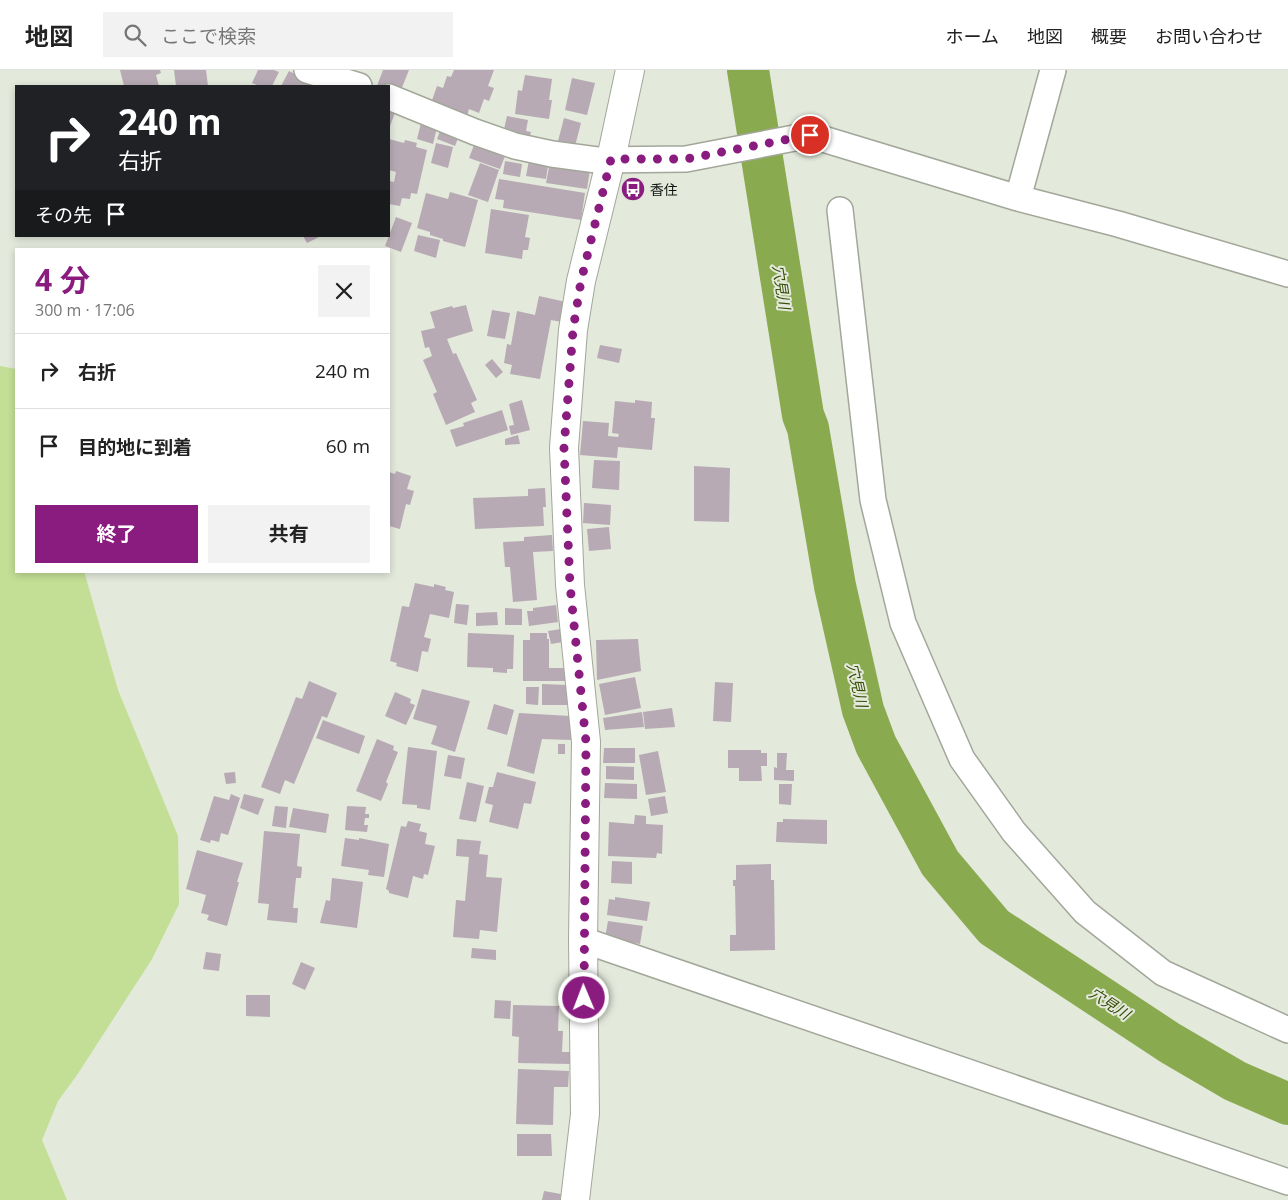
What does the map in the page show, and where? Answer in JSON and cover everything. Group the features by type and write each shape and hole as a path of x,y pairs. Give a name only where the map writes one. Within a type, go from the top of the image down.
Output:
{"main road":[{"path":"575,1200 585,1114 583,940 586,742 570,585 564,448 573,330 581,281 611,159 630,70"}],"street":[{"path":"307,70 356,85"},
{"path":"1018,198 1053,70"},
{"path":"390,97 515,146 552,154 597,160 686,159 810,135 1018,198 1288,274"},
{"path":"840,210 873,500 903,623 962,759 1014,832 1085,912 1163,973 1288,1030"},
{"path":"583,940 1288,1182"}],"green space":[{"path":"0,366 15,369 15,573 85,573 118,690 178,836 179,904 152,959 58,1101 42,1140 67,1200 0,1200"}],"building":[{"path":"120,70 160,70 161,73 156,75 159,85 124,85"},
{"path":"174,70 206,70 208,85 176,85"},
{"path":"258,70 274,70 279,72 272,85 257,85 252,83"},
{"path":"383,70 409,70 399,95 390,85 377,85"},
{"path":"454,70 494,70 488,86 494,88 489,101 484,99 479,113 469,109 467,116 430,106 437,86 443,88 447,76 451,77"},
{"path":"289,71 316,85 282,85"},
{"path":"525,75 552,79 549,100 552,100 549,119 515,114 518,90 522,91"},
{"path":"572,78 595,83 587,115 565,110"},
{"path":"390,104 397,107 390,126"},
{"path":"507,116 528,120 526,131 531,132 529,139 503,134"},
{"path":"564,118 581,123 574,150 557,145"},
{"path":"422,119 438,123 433,144 417,139"},
{"path":"442,126 460,133 455,146 437,139"},
{"path":"390,139 404,143 405,140 417,143 416,147 427,150 417,194 411,193 410,199 402,198 400,206 390,204 390,181 394,182 396,172 390,170"},
{"path":"476,140 507,151 500,169 469,158"},
{"path":"436,143 453,147 448,168 431,163"},
{"path":"530,155 549,159 546,179 526,176"},
{"path":"505,161 522,164 520,177 503,174"},
{"path":"550,162 590,169 587,189 546,183"},
{"path":"480,163 499,170 488,202 468,195"},
{"path":"499,179 585,193 581,220 503,208 504,200 495,199"},
{"path":"450,192 478,200 465,247 443,241 443,239 430,235 430,232 417,228 426,193 448,199"},
{"path":"491,209 529,215 525,237 530,238 528,250 523,250 522,259 485,253"},
{"path":"396,217 412,223 401,252 385,246"},
{"path":"418,235 440,240 436,258 414,251"},
{"path":"304,237 319,237 307,243"},
{"path":"539,296 566,302 562,322 551,320 540,379 510,374 512,365 504,363 507,344 511,345 517,311 535,315"},
{"path":"466,305 473,331 447,339 453,354 456,353 477,400 471,403 475,412 446,425 433,394 437,392 423,360 432,356 429,347 425,348 421,331 435,328 430,312 452,306 453,308"},
{"path":"492,310 510,313 505,339 487,336"},
{"path":"600,345 622,349 619,363 597,358"},
{"path":"492,359 503,372 496,378 485,365"},
{"path":"522,400 530,430 511,435 509,426 514,425 509,404"},
{"path":"635,400 652,402 651,418 655,418 652,450 618,447 617,458 580,455 583,421 609,423 608,436 618,437 619,434 612,433 615,401 635,403"},
{"path":"502,410 508,430 456,447 450,430 464,426 463,423"},
{"path":"518,435 520,444 505,445 505,439"},
{"path":"594,460 620,461 619,490 592,488"},
{"path":"694,466 730,468 729,522 694,521"},
{"path":"396,471 411,476 407,489 414,491 410,505 406,504 400,529 390,526 390,472 395,474"},
{"path":"545,488 544,526 475,529 473,498 528,496 528,489"},
{"path":"584,503 611,505 610,525 583,523"},
{"path":"609,527 611,549 589,551 587,529"},
{"path":"552,535 553,551 533,552 537,600 513,602 510,567 505,567 503,542 524,541 524,537"},
{"path":"415,583 434,587 434,584 446,587 445,590 454,592 449,618 430,614 424,637 431,639 428,652 422,651 418,672 396,666 397,663 390,661 402,606 409,607"},
{"path":"456,604 469,605 467,625 454,623"},
{"path":"556,605 558,622 529,626 527,611 533,611 533,608"},
{"path":"505,608 522,609 522,625 505,625"},
{"path":"497,612 498,625 476,626 476,613"},
{"path":"561,629 563,642 551,644 548,631"},
{"path":"468,633 514,635 513,669 507,669 507,673 493,672 493,668 467,667"},
{"path":"530,633 547,633 547,639 549,639 549,668 566,668 566,681 523,681 523,640 530,640"},
{"path":"638,639 641,671 597,680 596,640"},
{"path":"635,677 641,708 605,715 599,684"},
{"path":"309,681 337,693 327,718 322,716 294,784 285,780 280,794 261,787 296,697 302,699"},
{"path":"715,682 733,683 731,722 713,721"},
{"path":"542,684 567,685 567,705 542,705"},
{"path":"526,687 539,687 538,705 526,704"},
{"path":"422,689 470,701 455,752 431,744 437,726 413,719"},
{"path":"395,692 411,699 410,703 415,705 406,725 385,716"},
{"path":"494,704 514,710 507,735 487,729"},
{"path":"672,708 675,727 645,729 643,712"},
{"path":"642,712 644,727 605,730 603,718"},
{"path":"519,713 570,716 571,740 542,739 534,774 507,766"},
{"path":"323,720 365,736 359,754 316,738"},
{"path":"377,739 394,746 393,750 398,752 386,782 388,784 381,801 356,791"},
{"path":"558,744 565,744 565,754 558,754"},
{"path":"408,747 437,751 430,810 417,808 417,805 402,804"},
{"path":"604,748 635,748 635,763 603,763"},
{"path":"728,750 761,750 761,753 767,753 767,766 761,766 762,781 739,781 739,768 728,768"},
{"path":"658,751 666,792 646,795 639,755"},
{"path":"777,753 787,753 786,770 794,770 794,781 774,780 774,767 777,768"},
{"path":"448,755 465,758 461,779 444,776"},
{"path":"606,766 634,767 634,780 606,779"},
{"path":"235,772 236,783 226,784 224,773"},
{"path":"497,772 536,782 531,804 524,803 518,829 489,822 493,805 485,803 489,787 493,787"},
{"path":"467,782 484,786 476,822 459,819"},
{"path":"605,783 637,784 637,799 604,798"},
{"path":"779,784 792,784 791,805 779,804"},
{"path":"231,794 240,798 228,835 221,833 219,842 211,840 210,843 200,840 214,796 229,800"},
{"path":"244,794 264,799 258,815 240,808"},
{"path":"665,796 668,813 651,816 648,799"},
{"path":"275,806 288,807 286,828 272,826"},
{"path":"347,806 366,807 365,814 369,814 369,818 365,818 364,825 368,825 367,832 345,830"},
{"path":"293,808 329,814 326,833 289,827"},
{"path":"635,815 646,816 646,824 663,825 662,854 657,853 656,858 608,856 609,822 634,824"},
{"path":"783,819 827,820 827,844 776,842 777,822 783,822"},
{"path":"408,821 421,824 419,831 427,833 425,844 435,846 428,875 424,874 423,879 413,876 408,898 389,893 386,889 401,826 406,827"},
{"path":"264,831 300,834 297,866 302,867 301,878 296,878 293,908 298,908 297,923 267,920 269,904 258,903"},
{"path":"345,838 359,840 359,838 389,844 384,877 368,875 369,870 341,866"},
{"path":"457,839 481,841 479,854 488,855 486,877 502,878 497,932 480,930 479,939 453,937 456,900 465,901 469,857 456,856"},
{"path":"197,850 243,863 227,926 207,920 209,915 201,913 206,895 186,889"},
{"path":"612,861 632,862 632,884 611,883"},
{"path":"771,864 771,880 774,880 775,950 730,951 730,935 736,935 735,886 733,886 733,880 736,880 736,865"},
{"path":"332,878 363,882 357,928 320,923 326,900 330,901"},
{"path":"615,897 650,902 647,921 607,915 609,899 615,900"},
{"path":"608,921 643,926 640,944 605,938"},
{"path":"472,948 496,950 496,960 471,958"},
{"path":"206,952 221,954 219,971 203,969"},
{"path":"301,962 315,968 305,990 292,984"},
{"path":"246,995 270,995 270,1017 246,1016"},
{"path":"495,1000 511,1001 510,1019 494,1018"},
{"path":"513,1005 559,1006 558,1031 563,1031 562,1052 572,1052 571,1064 518,1063 519,1037 512,1036"},
{"path":"518,1069 569,1071 568,1087 554,1087 553,1125 516,1124"},
{"path":"517,1134 551,1134 552,1156 517,1156"},
{"path":"544,1191 561,1194 560,1200 542,1200"}],"waterway":[{"name":"穴見川","path":"748,70 803,415 808,428 835,586 863,710 876,745 940,863 994,927 1170,1043 1235,1081 1288,1104"}],"place":[{"name":"香住","path":"633,189"}],"route":[{"path":"584,998 586,742 570,585 564,448 573,330 581,281 611,159 686,159 810,135"}]}
